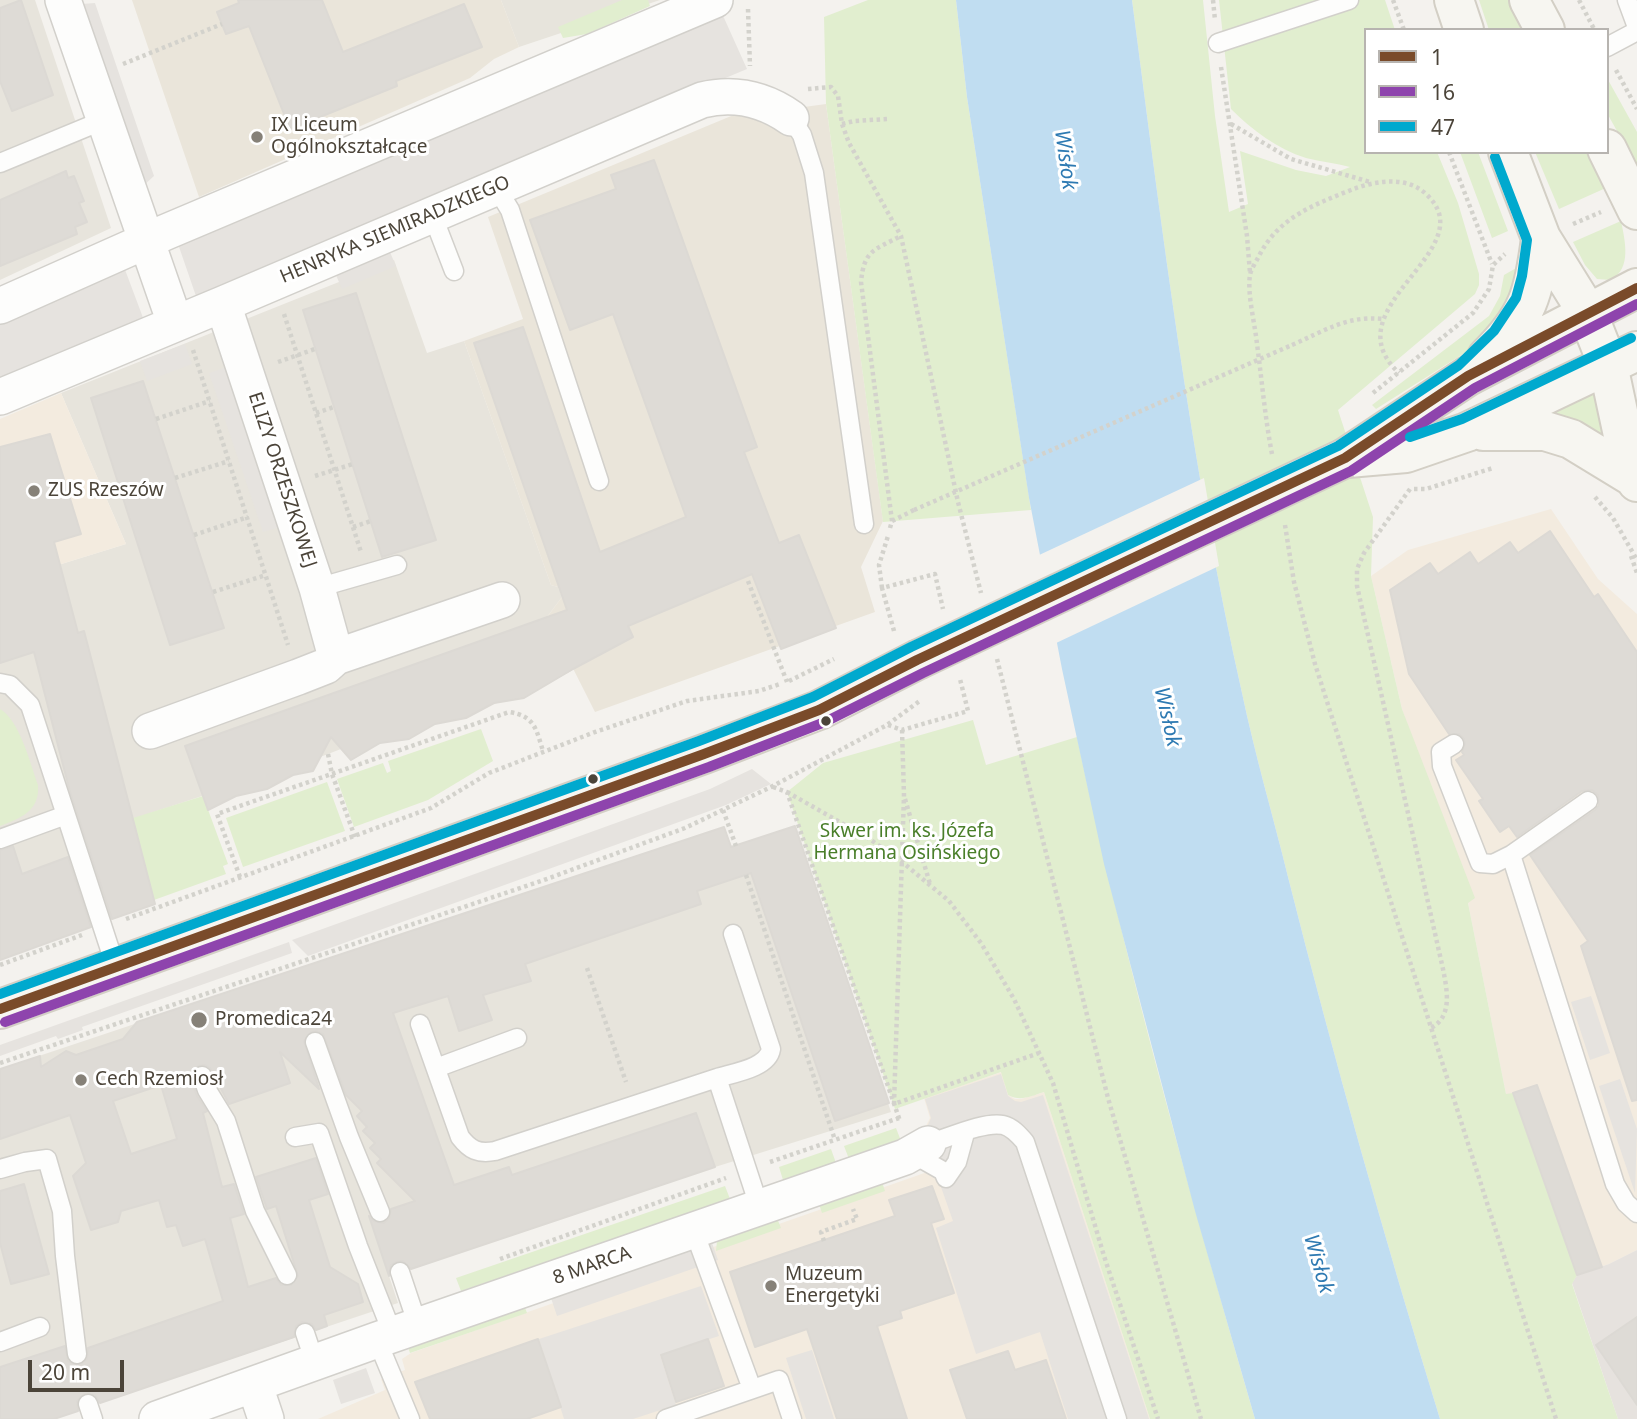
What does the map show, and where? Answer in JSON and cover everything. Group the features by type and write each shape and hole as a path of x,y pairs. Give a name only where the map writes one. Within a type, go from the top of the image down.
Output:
{"main road":[{"path":"1454,0 1463,28"},
{"path":"1530,0 1544,28"},
{"path":"1509,154 1541,239 1587,312 1622,358 1621,430 1636,480"},
{"path":"1608,154 1620,210"},
{"path":"1468,376 1505,340 1529,304 1536,279 1541,239"},
{"path":"0,1009 819,710 915,661 1345,458 1468,376 1637,288"},
{"path":"1345,458 1406,453 1467,432 1622,358"},
{"path":"1467,432 1545,431 1571,439 1636,480"}],"street":[{"path":"63,0 147,241 180,321"},
{"path":"0,306 715,0"},
{"name":"HENRYKA SIEMIRADZKIEGO","path":"0,397 702,100 721,96 752,99 778,109 792,118"},
{"name":"ELIZY ORZESZKOWEJ","path":"223,304 317,588 336,657"},
{"path":"150,731 326,666 336,657 502,600"},
{"name":"8 MARCA","path":"157,1419 255,1386 310,1348 396,1334 760,1209 850,1193 921,1149"},
{"path":"255,1386 266,1419"}],"lane":[{"path":"1218,43 1349,0"},
{"path":"1609,46 1637,29 1627,0"},
{"path":"792,118 802,135 814,173 864,524"},
{"path":"0,163 104,120"},
{"path":"496,187 510,210 599,481"},
{"path":"432,214 454,271"},
{"path":"317,588 397,565"},
{"path":"0,684 10,685 30,705 116,968"},
{"path":"1454,744 1441,752 1442,765 1470,844 1480,863 1493,864 1511,855 1588,801"},
{"path":"0,839 66,815"},
{"path":"1511,855 1615,1184 1626,1203 1637,1213"},
{"path":"420,1024 460,1137 471,1150 495,1152 717,1078 770,1057 771,1049 733,934"},
{"path":"436,1068 517,1038"},
{"path":"315,1042 349,1137 380,1212"},
{"path":"202,1076 207,1090 226,1121 254,1211 286,1275"},
{"path":"717,1078 760,1209"},
{"path":"965,1133 957,1162 946,1178 943,1171 921,1149 965,1133 986,1126 1004,1125 1016,1132 1025,1142 1117,1419"},
{"path":"295,1137 319,1133 358,1246 396,1334"},
{"path":"0,1169 47,1159 62,1211 77,1354"},
{"path":"694,1231 752,1389"},
{"path":"400,1272 396,1334 410,1419"},
{"path":"0,1342 40,1327"},
{"path":"666,1419 779,1380 792,1419"}],"path":[{"path":"749,50 750,0"},
{"path":"1393,0 1403,28"},
{"path":"1579,0 1593,28"},
{"path":"123,65 222,24"},
{"path":"1218,43 1247,236 1272,457"},
{"path":"1613,66 1637,109"},
{"path":"838,96 842,124 856,159 901,236 958,502 982,597"},
{"path":"842,124 887,119"},
{"path":"1230,123 1291,159 1371,182 1402,182 1423,191 1434,202 1439,218 1439,237 1394,298 1383,319 1380,335 1382,350 1387,362 1399,373 1474,313 1489,289 1493,265 1497,259 1541,239 1620,210"},
{"path":"1450,154 1493,265"},
{"path":"1250,274 1265,244 1288,220 1308,207 1371,182"},
{"path":"0,1063 544,880 685,828 771,787 887,725 915,661 894,631 882,588 879,565 892,522 861,282 863,264 873,250 901,236"},
{"path":"274,282 368,573"},
{"path":"892,522 1352,319 1383,319"},
{"path":"180,321 210,401 298,677"},
{"path":"247,373 315,349"},
{"path":"156,419 210,401"},
{"path":"316,412 334,407"},
{"path":"175,478 229,461"},
{"path":"1431,1028 1439,1024 1445,1013 1448,997 1445,978 1357,586 1357,569 1373,538 1410,489 1426,489 1494,468"},
{"path":"1591,490 1614,519 1637,560"},
{"path":"194,535 248,517"},
{"path":"353,527 371,521"},
{"path":"1284,523 1294,582 1315,664 1556,1419"},
{"path":"1629,548 1637,573"},
{"path":"882,588 935,574 941,598"},
{"path":"213,592 266,575"},
{"path":"748,580 787,682"},
{"path":"882,636 894,631"},
{"path":"995,651 1108,1098 1201,1419"},
{"path":"0,965 355,837 431,807 489,773 543,751 687,701 759,691 787,682 835,659"},
{"path":"887,725 902,730 968,711 964,696"},
{"path":"240,877 217,814 509,712 521,714 535,726 543,751"},
{"path":"894,1104 904,795 902,730"},
{"path":"328,754 332,774 355,837"},
{"path":"771,787 837,819 901,861 949,901 981,943 1014,999 1053,1083 1096,1231 1158,1419"},
{"path":"786,792 899,1118 921,1149"},
{"path":"904,795 931,885"},
{"path":"723,810 736,846"},
{"path":"746,875 835,1140 858,1219 820,1230 824,1241"},
{"path":"587,968 634,1105"},
{"path":"894,1104 1040,1054"},
{"path":"495,1260 899,1118"}],"shaded area":[{"path":"0,0 35,0 111,228 0,280"},
{"name":"IX Liceum Ogólnokształcące","path":"132,0 501,0 519,47 494,59 470,78 199,197"},
{"path":"501,0 660,0 519,47"},
{"path":"95,3 154,176 143,186 82,4"},
{"path":"720,9 747,69 197,299 177,241"},
{"path":"826,104 883,521 861,567 875,612 595,712 547,617 562,597 558,587 551,585 464,341 523,319 488,217 736,114 783,128 804,107"},
{"path":"386,243 396,266 342,289 332,266"},
{"path":"394,260 427,353 464,341 551,585 558,587 562,597 547,617 573,670 538,689 435,724 409,739 380,743 351,760 341,749 320,757 313,771 293,775 267,789 236,796 208,810 202,796 133,819 155,904 0,960 0,583 126,544 61,393"},
{"path":"124,267 145,323 0,384 0,320"},
{"path":"249,342 309,519 263,532 209,373 224,368 219,353"},
{"path":"185,344 192,364 147,381 140,361"},
{"path":"61,393 126,544 0,583 0,419"},
{"path":"1551,509 1598,579 1637,614 1637,1250 1609,1264 1577,1275 1513,1094 1506,1094 1468,903 1402,709 1371,576 1408,550"},
{"path":"752,769 771,784 726,805 308,956 292,940 710,789"},
{"path":"795,826 891,1112 715,1167 389,1276 398,1303 96,1404 81,1406 80,1410 54,1419 0,1419 0,1069 724,827 732,847"},
{"path":"289,942 292,953 82,1027 83,1030 58,1039 56,1036 0,1056 0,1045"},
{"path":"1591,996 1610,1053 1590,1060 1571,1002"},
{"path":"1002,1072 1008,1095 1015,1099 1044,1092 1150,1419 318,1419 385,1390 381,1379 405,1370 402,1359 411,1353 933,1170 921,1136 930,1118 924,1098"},
{"path":"1001,1074 1008,1096 1015,1101 1021,1102 1043,1095 1149,1419 1068,1419 1040,1332 976,1354 936,1228 953,1221 923,1136 931,1118 925,1099"},
{"path":"1620,1079 1637,1129 1635,1193 1599,1086"},
{"path":"711,1240 718,1260 557,1316 550,1295"},
{"path":"1637,1250 1637,1419 1618,1419 1572,1283 1577,1275 1609,1264"},
{"path":"701,1286 719,1336 660,1355 676,1405 633,1419 564,1419 539,1339"},
{"path":"812,1350 834,1419 806,1419 786,1358"},
{"path":"366,1368 375,1393 341,1404 333,1380"}],"green space":[{"path":"622,0 648,0 650,6 587,34 563,38 558,27"},
{"path":"868,0 956,0 967,97 1031,510 883,522 826,104 824,17"},
{"path":"1132,0 1203,0 1215,116 1229,212 1248,204 1240,151 1296,170 1326,176 1350,167 1306,158 1285,150 1256,131 1231,109 1219,0 1385,0 1394,28 1364,28 1364,154 1438,154 1458,203 1479,274 1479,285 1475,294 1338,410 1373,517 1371,576 1402,709 1475,898 1468,903 1506,1094 1513,1093 1577,1275 1572,1284 1618,1419 1440,1419 1342,1081 1258,762 1208,521 1167,261"},
{"path":"1479,0 1508,0 1522,28 1488,28"},
{"path":"1609,82 1637,132 1637,167 1609,117"},
{"path":"1461,154 1479,154 1508,231 1492,238"},
{"path":"1536,154 1589,154 1608,187 1559,209"},
{"path":"1621,221 1625,254 1622,269 1611,280 1597,279 1585,265 1573,242"},
{"path":"1518,267 1520,279 1493,335 1376,409 1372,405 1489,316 1500,296 1504,275"},
{"path":"1591,393 1595,395 1611,446 1548,413"},
{"path":"0,709 19,733 38,785 38,794 28,812 0,826"},
{"name":"Skwer im. ks. Józefa Hermana Osińskiego","path":"973,720 986,765 1077,737 1138,994 1255,1419 1150,1419 1044,1092 1022,1098 1008,1095 1001,1072 895,1109 787,792 823,763"},
{"path":"481,729 493,761 428,800 354,827 337,779 383,763 387,773 391,771 388,761"},
{"path":"327,782 345,831 243,867 226,818"},
{"path":"203,796 228,864 223,866 226,874 154,900 133,818"},
{"path":"896,1128 901,1141 849,1159 844,1146"},
{"path":"831,1149 836,1163 783,1180 779,1167"},
{"path":"882,1182 885,1191 822,1213 819,1204"},
{"path":"725,1186 730,1199 461,1291 456,1278"},
{"path":"777,1218 781,1228 716,1251 717,1241 725,1236"},
{"path":"524,1305 527,1313 410,1353 408,1347"}],"water":[{"name":"Wisłok","path":"956,0 1132,0 1193,434 1242,693 1342,1081 1440,1419 1255,1419 1195,1211 1104,864 1062,669 1029,498 967,97"}],"pier":[{"path":"1204,478 1219,566 1054,644 1037,556"}],"building":[{"path":"21,0 53,95 12,111 0,81 0,8"},
{"path":"238,0 322,0 343,52 464,4 482,47 396,81 397,86 290,129 249,26 226,34 217,12 239,3"},
{"path":"654,160 757,447 744,452 779,543 799,535 836,628 781,649 752,574 628,626 633,637 524,698 494,703 466,718 435,724 409,739 380,743 351,760 331,737 313,771 293,775 267,789 236,796 208,810 185,746 567,610 474,343 523,327 600,552 686,517 613,314 570,330 530,220 616,189 611,175"},
{"path":"66,171 68,178 74,176 84,201 79,203 87,222 75,227 77,234 0,266 0,200"},
{"path":"356,293 436,540 382,557 303,310"},
{"path":"143,381 224,628 170,645 91,398"},
{"path":"50,434 81,534 54,542 78,633 84,631 155,904 112,919 70,792 34,652 0,663 0,447"},
{"path":"1550,531 1594,597 1598,594 1637,652 1637,1100 1632,1101 1581,946 1588,941 1530,855 1595,810 1599,805 1598,795 1592,790 1582,791 1517,837 1509,826 1500,832 1479,801 1483,799 1456,760 1464,755 1464,739 1459,734 1449,734 1409,674 1390,590 1430,563 1438,574 1470,552 1478,564 1510,542 1518,553"},
{"path":"795,826 889,1103 835,1121 751,873 697,891 701,904 525,964 531,981 483,995 492,1020 459,1031 448,996 393,1013 454,1185 509,1167 512,1175 696,1113 715,1167 411,1269 403,1261 396,1262 391,1265 389,1276 369,1216 374,1221 384,1223 389,1218 391,1209 415,1201 377,1163 381,1159 370,1148 375,1143 363,1131 367,1127 357,1116 362,1111 346,1095 323,1034 311,1032 304,1041 319,1089 280,1052 290,1083 229,1104 210,1068 205,1065 198,1066 191,1073 191,1079 197,1096 207,1111 203,1113 222,1187 234,1184 244,1214 230,1218 248,1287 276,1278 281,1285 291,1285 298,1276 276,1206 267,1209 256,1177 316,1158 328,1194 309,1200 330,1267 358,1284 363,1302 324,1315 327,1326 316,1330 312,1324 302,1322 296,1326 294,1337 100,1403 95,1395 84,1394 77,1401 78,1411 54,1419 0,1419 0,1367 65,1346 68,1361 79,1365 87,1359 88,1348 223,1301 205,1239 183,1246 176,1225 167,1227 159,1200 121,1211 118,1222 91,1230 73,1176 86,1163 70,1115 0,1139 0,1069 40,1056 41,1067 66,1051 76,1055 123,1039 137,1022 724,827 731,847","holes":["161,1085 177,1139 131,1154 113,1101"]},
{"path":"13,846 22,874 68,857 91,927 0,960 0,850"},
{"path":"1537,1085 1602,1267 1577,1275 1513,1093"},
{"path":"24,1184 49,1274 11,1284 0,1243 0,1191"},
{"path":"932,1186 944,1219 931,1223 954,1293 900,1311 902,1318 877,1326 907,1419 837,1419 807,1329 755,1347 730,1272 895,1216 889,1200"},
{"path":"1637,1317 1637,1405 1596,1345"},
{"path":"538,1339 561,1407 527,1419 430,1419 415,1382"},
{"path":"708,1339 724,1386 676,1402 661,1355"},
{"path":"1008,1351 1015,1370 1046,1360 1066,1419 967,1419 950,1370"}],"transit line":[{"name":"47","path":"0,994 699,741 813,697 911,647 1338,446 1459,365 1494,331 1516,298 1527,240 1495,157"},
{"name":"1","path":"0,1009 819,710 917,660 1345,458 1468,376 1637,288"},
{"name":"16","path":"5,1022 709,767 825,722 1351,471 1475,388 1637,304"},
{"name":"47","path":"1410,437 1462,419 1631,338"}],"place":[{"name":"IX Liceum Ogólnokształcące","path":"257,137"},
{"name":"ZUS Rzeszów","path":"34,491"},
{"name":"Promedica24","path":"199,1020"},
{"name":"Cech Rzemiosł","path":"81,1080"},
{"name":"Muzeum Energetyki","path":"771,1286"}]}
